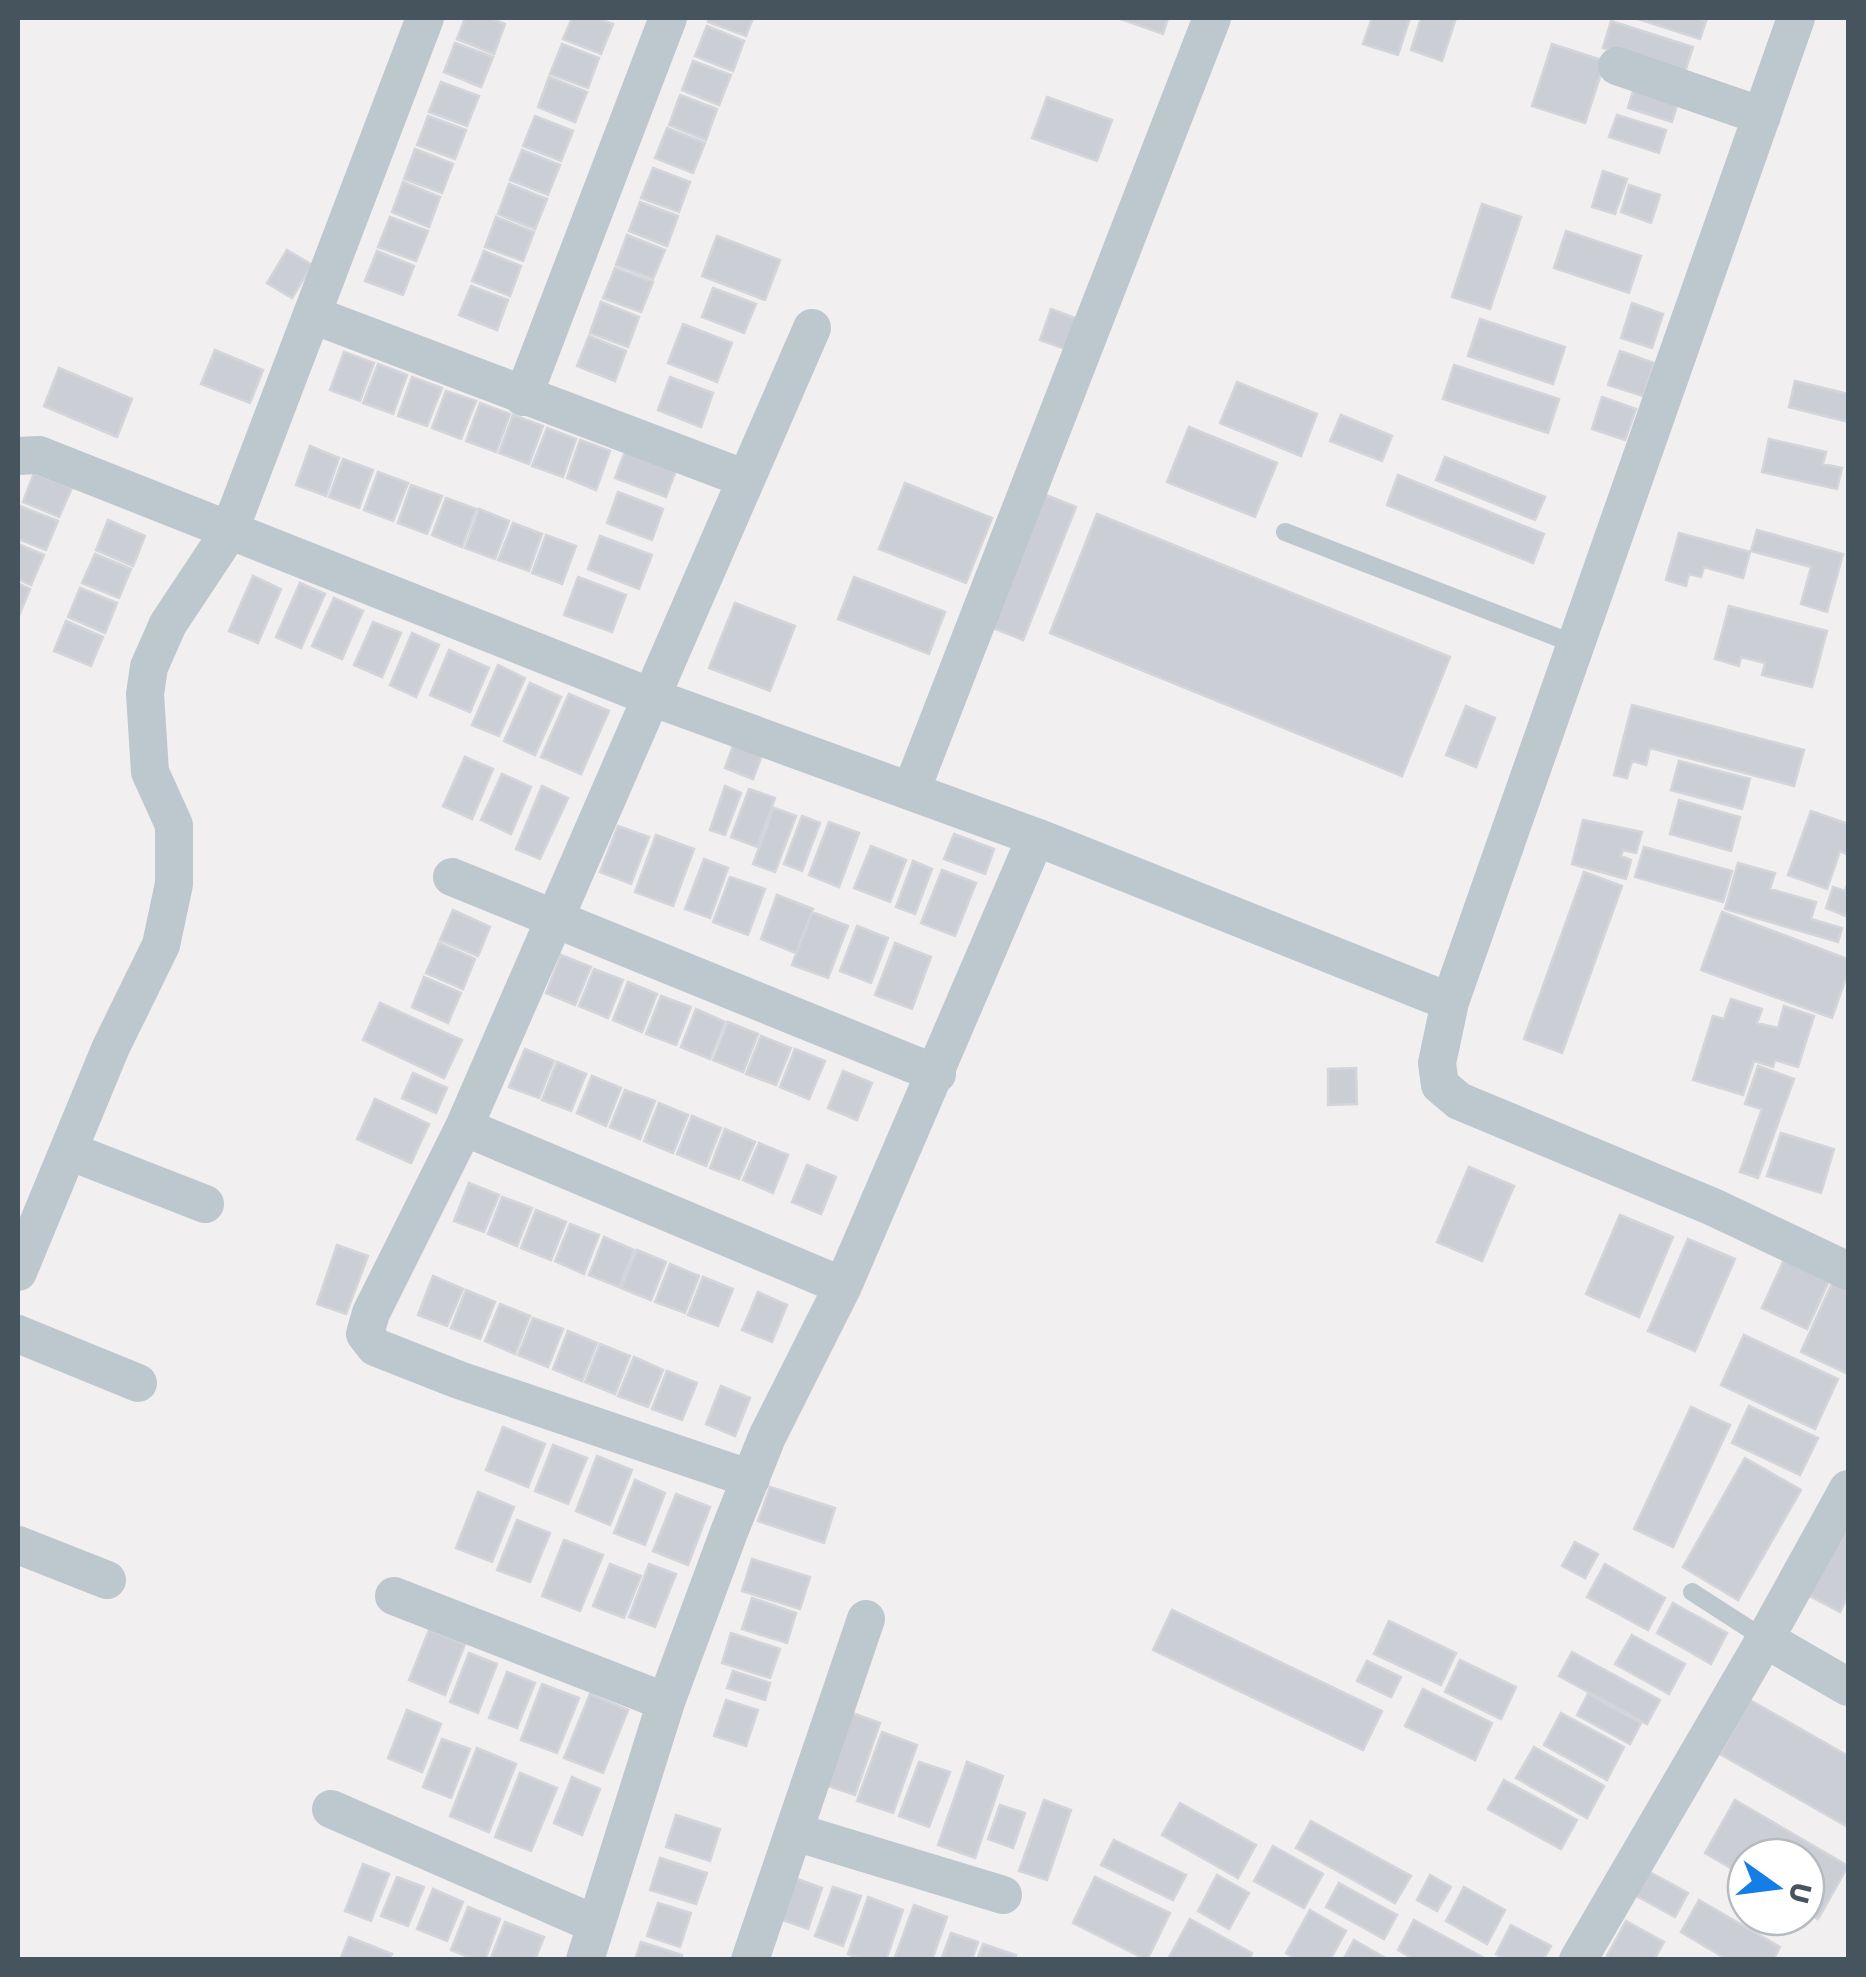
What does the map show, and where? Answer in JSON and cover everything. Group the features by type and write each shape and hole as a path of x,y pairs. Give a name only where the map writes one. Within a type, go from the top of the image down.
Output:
{"street":[{"path":"18,1272 111,1047 160,944 174,884 174,826 150,772 145,694 149,666 168,624 229,532 425,18"},
{"path":"523,397 668,18"},
{"path":"911,791 1212,18"},
{"path":"1796,18 1450,1002 1437,1063 1440,1085 1458,1101 1713,1207 1848,1271"},
{"path":"1617,66 1762,116"},
{"path":"313,316 746,479"},
{"path":"751,1479 459,1380 374,1347 365,1334 371,1313 464,1127 557,920 812,328"},
{"path":"18,456 38,455 651,697 1036,837 1450,1002"},
{"path":"331,1809 590,1942 666,1702 767,1437 844,1286 1036,837"},
{"path":"452,877 937,1074"},
{"path":"464,1127 844,1286"},
{"path":"68,1151 205,1204"},
{"path":"18,1334 138,1383"},
{"path":"1578,1960 1765,1640 1848,1488"},
{"path":"18,1546 106,1580"},
{"path":"394,1596 666,1702"},
{"path":"750,1960 866,1619"},
{"path":"1765,1640 1848,1687"},
{"path":"795,1832 1003,1896"}],"lane":[{"path":"1285,532 1578,645"},
{"path":"1692,1592 1765,1640"}],"building":[{"path":"465,18 489,18 505,24 494,54 457,39"},
{"path":"572,18 596,18 613,24 601,54 563,39"},
{"path":"709,18 753,18 746,36 708,22"},
{"path":"1118,18 1168,18 1163,34"},
{"path":"1372,18 1410,18 1398,55 1363,44"},
{"path":"1421,18 1456,18 1442,61 1411,50"},
{"path":"1635,18 1694,18 1706,21 1700,39"},
{"path":"1611,21 1693,47 1684,75 1603,48"},
{"path":"707,26 744,41 733,71 695,56"},
{"path":"455,43 493,57 481,87 444,72"},
{"path":"562,44 599,58 588,88 550,74"},
{"path":"1552,44 1605,61 1585,123 1532,106"},
{"path":"693,61 731,75 719,105 682,90"},
{"path":"549,77 587,92 575,122 538,107"},
{"path":"1636,81 1680,95 1672,122 1628,108"},
{"path":"441,82 479,96 467,126 429,112"},
{"path":"680,95 717,109 706,140 669,125"},
{"path":"1047,97 1112,120 1097,161 1032,138"},
{"path":"1617,115 1666,130 1659,153 1609,137"},
{"path":"428,116 466,130 455,159 417,145"},
{"path":"535,116 573,131 561,161 523,146"},
{"path":"667,128 705,143 693,173 655,158"},
{"path":"415,149 453,164 442,193 404,179"},
{"path":"522,150 560,165 548,195 510,180"},
{"path":"653,168 690,182 679,212 641,198"},
{"path":"1603,171 1627,179 1615,214 1592,207"},
{"path":"403,182 440,197 429,227 392,212"},
{"path":"509,184 547,199 535,229 498,214"},
{"path":"1629,185 1660,195 1651,223 1621,212"},
{"path":"640,202 678,216 667,246 629,231"},
{"path":"1482,204 1521,217 1490,309 1452,297"},
{"path":"390,217 428,231 416,261 378,247"},
{"path":"496,217 534,232 523,261 485,247"},
{"path":"1566,231 1641,256 1629,293 1554,268"},
{"path":"627,235 665,250 653,279 616,265"},
{"path":"717,236 780,260 765,300 702,276"},
{"path":"287,250 312,265 292,298 267,283"},
{"path":"377,251 414,266 403,295 365,281"},
{"path":"484,251 521,266 510,296 472,281"},
{"path":"615,268 653,282 641,312 603,298"},
{"path":"471,286 508,300 497,330 459,315"},
{"path":"713,288 756,304 744,333 702,317"},
{"path":"601,302 639,317 628,347 590,333"},
{"path":"1632,303 1663,314 1652,348 1621,338"},
{"path":"1051,309 1078,319 1068,350 1040,340"},
{"path":"1480,319 1565,347 1553,384 1468,356"},
{"path":"683,324 732,343 717,382 668,363"},
{"path":"589,336 626,351 615,381 577,366"},
{"path":"215,350 263,370 250,403 201,384"},
{"path":"1620,351 1654,363 1643,396 1608,385"},
{"path":"344,352 374,363 360,401 330,390"},
{"path":"378,364 407,375 393,414 363,403"},
{"path":"1454,365 1559,399 1548,433 1443,399"},
{"path":"59,368 132,399 117,437 44,406"},
{"path":"412,377 442,388 427,426 398,416"},
{"path":"670,377 713,393 701,427 658,410"},
{"path":"1795,381 1848,394 1848,422 1789,407"},
{"path":"1237,382 1317,414 1301,456 1220,423"},
{"path":"446,391 476,401 461,439 432,428"},
{"path":"1602,397 1636,409 1625,440 1592,429"},
{"path":"480,403 510,414 496,452 466,441"},
{"path":"513,415 543,426 529,464 499,453"},
{"path":"1341,415 1392,436 1382,461 1330,441"},
{"path":"1189,427 1277,463 1255,517 1167,482"},
{"path":"547,428 576,439 563,477 532,466"},
{"path":"1769,439 1826,452 1823,464 1842,468 1837,489 1762,472"},
{"path":"580,440 610,451 596,490 567,478"},
{"path":"310,446 339,458 326,496 296,485"},
{"path":"627,446 678,465 666,497 615,478"},
{"path":"1445,457 1545,497 1535,520 1436,480"},
{"path":"343,459 373,470 359,508 329,497"},
{"path":"378,472 408,483 393,521 364,510"},
{"path":"34,473 72,488 59,517 23,502"},
{"path":"1398,475 1544,534 1533,563 1387,505"},
{"path":"905,483 992,518 966,583 879,549"},
{"path":"411,485 442,496 427,534 398,523"},
{"path":"618,492 663,509 652,540 607,523"},
{"path":"1041,493 1076,507 1023,640 988,626"},
{"path":"446,498 476,509 462,547 432,535"},
{"path":"20,506 58,521 46,550 18,539"},
{"path":"479,509 509,521 495,559 465,548"},
{"path":"1097,514 1450,657 1402,776 1050,633"},
{"path":"108,520 145,536 133,566 96,550"},
{"path":"513,523 542,534 529,571 498,560"},
{"path":"1757,530 1843,554 1827,612 1801,604 1811,567 1751,551"},
{"path":"1679,533 1750,552 1743,578 1704,567 1701,577 1689,574 1686,586 1666,580"},
{"path":"546,535 576,546 562,584 532,573"},
{"path":"600,536 652,555 639,589 588,569"},
{"path":"18,544 44,555 31,585 18,579"},
{"path":"95,554 131,569 119,598 82,583"},
{"path":"253,576 281,589 258,643 229,631"},
{"path":"578,577 626,595 612,632 564,615"},
{"path":"854,577 945,612 929,654 838,619"},
{"path":"18,583 30,589 18,618"},
{"path":"300,583 325,594 301,648 276,637"},
{"path":"80,588 117,603 105,633 68,617"},
{"path":"334,598 363,611 342,659 312,646"},
{"path":"735,603 795,626 770,691 709,668"},
{"path":"1729,606 1827,631 1812,687 1762,675 1765,663 1741,657 1739,666 1715,659"},
{"path":"66,621 103,637 91,666 54,651"},
{"path":"373,622 401,633 382,677 354,665"},
{"path":"412,633 439,645 416,697 390,685"},
{"path":"449,650 489,668 470,712 430,695"},
{"path":"498,665 525,678 499,736 472,725"},
{"path":"530,683 561,697 535,755 504,741"},
{"path":"569,694 609,711 581,774 541,757"},
{"path":"1632,705 1804,750 1794,786 1650,748 1646,765 1632,761 1627,778 1614,775"},
{"path":"1466,706 1495,718 1476,767 1446,755"},
{"path":"738,732 767,742 753,779 725,768"},
{"path":"465,757 493,769 472,819 443,806"},
{"path":"1679,761 1750,779 1742,809 1671,790"},
{"path":"502,774 531,787 511,834 481,820"},
{"path":"542,786 568,798 540,859 516,849"},
{"path":"725,786 741,793 725,835 710,830"},
{"path":"749,789 775,798 757,847 731,837"},
{"path":"1679,800 1740,817 1731,851 1670,834"},
{"path":"774,808 796,816 775,872 753,864"},
{"path":"1811,811 1848,824 1848,855 1840,851 1827,889 1788,875"},
{"path":"802,816 820,823 802,871 784,864"},
{"path":"1583,820 1642,832 1636,853 1623,850 1621,856 1631,860 1626,879 1572,864"},
{"path":"829,822 859,833 839,887 809,875"},
{"path":"618,826 649,837 631,884 600,872"},
{"path":"954,834 994,849 985,874 944,859"},
{"path":"656,835 694,849 673,906 635,892"},
{"path":"871,846 906,860 890,902 854,888"},
{"path":"1644,847 1732,871 1723,902 1635,877"},
{"path":"704,859 728,868 710,918 685,909"},
{"path":"913,861 932,869 915,914 896,907"},
{"path":"1738,863 1775,873 1770,889 1816,902 1811,919 1842,928 1838,942 1725,909"},
{"path":"942,870 976,883 955,936 921,923"},
{"path":"1584,872 1622,886 1562,1053 1524,1039"},
{"path":"730,877 765,889 748,935 713,922"},
{"path":"1848,883 1848,917 1826,908 1833,887 1845,891"},
{"path":"777,895 813,909 796,953 761,939"},
{"path":"453,910 490,927 478,956 440,940"},
{"path":"812,912 848,926 828,978 792,965"},
{"path":"1722,912 1848,959 1848,972 1832,1018 1701,970"},
{"path":"857,926 888,938 871,983 840,971"},
{"path":"439,943 475,959 463,989 426,973"},
{"path":"895,943 931,957 912,1009 875,995"},
{"path":"561,955 591,967 575,1005 546,993"},
{"path":"594,969 623,980 608,1018 579,1006"},
{"path":"424,977 461,993 448,1023 412,1007"},
{"path":"628,982 657,994 642,1032 613,1020"},
{"path":"661,996 691,1007 676,1045 646,1034"},
{"path":"1731,999 1762,1009 1757,1023 1778,1028 1784,1006 1814,1016 1798,1067 1775,1060 1773,1067 1754,1061 1743,1095 1693,1080 1713,1016 1724,1019"},
{"path":"380,1003 462,1040 444,1078 363,1040"},
{"path":"696,1009 725,1022 710,1059 681,1047"},
{"path":"728,1022 758,1034 743,1072 713,1060"},
{"path":"761,1036 791,1048 776,1085 746,1074"},
{"path":"525,1049 554,1061 539,1098 509,1087"},
{"path":"795,1049 825,1061 809,1099 780,1087"},
{"path":"557,1062 586,1074 571,1111 542,1100"},
{"path":"1758,1066 1794,1079 1758,1178 1740,1172 1762,1109 1745,1104"},
{"path":"1356,1068 1357,1104 1328,1105 1328,1069"},
{"path":"843,1071 872,1083 857,1120 828,1108"},
{"path":"413,1073 447,1088 436,1113 402,1098"},
{"path":"592,1076 621,1088 606,1126 577,1113"},
{"path":"625,1090 655,1101 640,1139 610,1127"},
{"path":"375,1099 429,1124 411,1163 357,1139"},
{"path":"659,1103 688,1115 673,1153 644,1141"},
{"path":"692,1116 721,1128 706,1166 677,1154"},
{"path":"725,1129 755,1142 739,1179 710,1168"},
{"path":"1781,1133 1834,1149 1821,1193 1767,1176"},
{"path":"759,1143 788,1155 773,1193 743,1180"},
{"path":"807,1165 836,1177 821,1214 792,1202"},
{"path":"1469,1167 1514,1186 1482,1261 1437,1242"},
{"path":"469,1183 499,1195 484,1232 454,1221"},
{"path":"502,1197 532,1208 517,1246 488,1234"},
{"path":"536,1210 566,1222 551,1260 521,1248"},
{"path":"1620,1215 1673,1237 1639,1317 1586,1294"},
{"path":"570,1224 599,1235 584,1274 555,1261"},
{"path":"604,1237 634,1250 619,1287 589,1275"},
{"path":"1688,1239 1735,1259 1695,1351 1648,1331"},
{"path":"337,1245 368,1256 346,1314 317,1304"},
{"path":"1789,1249 1834,1270 1807,1329 1762,1308"},
{"path":"637,1250 666,1262 651,1300 621,1288"},
{"path":"670,1264 699,1276 685,1313 655,1302"},
{"path":"433,1276 463,1289 447,1326 418,1315"},
{"path":"703,1277 733,1289 718,1326 688,1315"},
{"path":"1835,1277 1848,1284 1848,1374 1801,1352"},
{"path":"466,1290 495,1302 480,1339 451,1328"},
{"path":"758,1292 787,1305 772,1342 742,1330"},
{"path":"500,1304 530,1316 515,1354 485,1341"},
{"path":"533,1318 563,1329 548,1367 518,1355"},
{"path":"568,1331 597,1343 582,1381 553,1369"},
{"path":"1744,1335 1838,1379 1815,1429 1721,1385"},
{"path":"600,1344 630,1356 615,1394 585,1382"},
{"path":"634,1357 663,1370 648,1407 618,1396"},
{"path":"667,1371 697,1383 682,1420 652,1409"},
{"path":"721,1386 750,1398 735,1436 706,1424"},
{"path":"1749,1406 1818,1438 1800,1475 1732,1443"},
{"path":"1691,1407 1730,1425 1673,1547 1634,1529"},
{"path":"503,1427 545,1444 528,1487 486,1470"},
{"path":"553,1445 587,1458 568,1504 535,1491"},
{"path":"597,1456 632,1470 610,1525 576,1511"},
{"path":"1745,1458 1801,1490 1738,1600 1683,1567"},
{"path":"635,1480 665,1493 645,1545 614,1533"},
{"path":"770,1487 835,1508 824,1543 758,1521"},
{"path":"478,1492 514,1507 492,1562 456,1548"},
{"path":"676,1494 710,1507 688,1565 653,1551"},
{"path":"1848,1504 1848,1596 1840,1612 1804,1593"},
{"path":"517,1520 550,1533 530,1582 497,1570"},
{"path":"564,1540 603,1555 580,1611 542,1596"},
{"path":"1575,1542 1598,1554 1585,1578 1562,1566"},
{"path":"752,1559 810,1577 800,1609 742,1591"},
{"path":"610,1564 641,1576 624,1618 593,1606"},
{"path":"649,1564 676,1574 655,1627 629,1617"},
{"path":"1605,1564 1665,1598 1648,1630 1587,1597"},
{"path":"752,1598 796,1613 787,1643 742,1629"},
{"path":"1673,1603 1727,1633 1711,1664 1657,1633"},
{"path":"1172,1610 1382,1711 1363,1750 1153,1650"},
{"path":"1389,1621 1456,1653 1441,1685 1374,1654"},
{"path":"429,1630 465,1644 445,1695 409,1680"},
{"path":"731,1633 780,1649 770,1678 722,1663"},
{"path":"1632,1635 1685,1664 1669,1694 1615,1664"},
{"path":"1572,1652 1660,1700 1647,1724 1559,1676"},
{"path":"469,1653 497,1664 478,1713 450,1702"},
{"path":"1460,1660 1516,1687 1501,1719 1445,1692"},
{"path":"1367,1661 1401,1677 1391,1697 1357,1681"},
{"path":"733,1671 770,1683 765,1700 727,1688"},
{"path":"507,1672 535,1683 517,1728 489,1718"},
{"path":"542,1684 579,1698 557,1753 521,1740"},
{"path":"1423,1689 1492,1723 1475,1760 1405,1726"},
{"path":"590,1694 628,1710 603,1773 564,1758"},
{"path":"1588,1694 1641,1723 1630,1744 1577,1715"},
{"path":"726,1700 758,1710 746,1746 714,1736"},
{"path":"1750,1700 1848,1756 1848,1827 1720,1754"},
{"path":"407,1710 441,1724 422,1772 388,1758"},
{"path":"844,1710 880,1723 855,1795 819,1783"},
{"path":"1561,1713 1624,1747 1607,1780 1544,1745"},
{"path":"882,1732 917,1745 893,1813 857,1801"},
{"path":"442,1739 470,1749 451,1798 423,1787"},
{"path":"1534,1747 1604,1786 1587,1818 1516,1778"},
{"path":"477,1748 516,1764 489,1832 450,1816"},
{"path":"919,1762 950,1772 929,1827 899,1816"},
{"path":"967,1762 1003,1776 975,1858 938,1845"},
{"path":"520,1773 557,1788 531,1851 495,1837"},
{"path":"572,1777 600,1789 582,1835 554,1823"},
{"path":"1504,1780 1577,1820 1561,1849 1488,1809"},
{"path":"1044,1800 1071,1810 1047,1880 1019,1871"},
{"path":"1735,1800 1798,1837 1726,1837 1726,1865 1705,1853"},
{"path":"1180,1803 1256,1845 1238,1878 1162,1835"},
{"path":"1000,1805 1025,1813 1013,1848 988,1839"},
{"path":"676,1815 720,1829 710,1861 666,1847"},
{"path":"1311,1821 1411,1876 1395,1903 1296,1848"},
{"path":"1114,1840 1186,1875 1173,1900 1101,1865"},
{"path":"1273,1846 1323,1874 1304,1908 1254,1881"},
{"path":"1826,1853 1848,1866 1826,1905"},
{"path":"660,1858 707,1873 696,1904 650,1890"},
{"path":"363,1864 389,1874 371,1921 345,1911"},
{"path":"1646,1870 1688,1893 1675,1917 1633,1894"},
{"path":"1217,1875 1249,1893 1229,1929 1198,1911"},
{"path":"1430,1875 1451,1887 1437,1911 1417,1900"},
{"path":"397,1877 424,1887 408,1926 381,1916"},
{"path":"792,1877 822,1888 808,1929 777,1918"},
{"path":"1095,1877 1170,1913 1147,1960 1073,1923"},
{"path":"1339,1883 1397,1915 1384,1939 1326,1907"},
{"path":"833,1887 861,1896 843,1946 815,1936"},
{"path":"1464,1887 1505,1910 1487,1944 1446,1921"},
{"path":"433,1889 463,1902 447,1941 417,1929"},
{"path":"868,1897 903,1910 886,1960 863,1960 848,1954"},
{"path":"1699,1900 1726,1916 1726,1937 1763,1937 1780,1947 1773,1960 1728,1960 1681,1932"},
{"path":"658,1903 691,1913 680,1947 647,1936"},
{"path":"914,1905 947,1917 932,1960 894,1960"},
{"path":"468,1907 500,1919 485,1960 451,1950"},
{"path":"1310,1910 1346,1931 1330,1960 1297,1960 1286,1953"},
{"path":"1190,1919 1252,1953 1249,1960 1168,1959"},
{"path":"1414,1920 1488,1960 1415,1960 1398,1950"},
{"path":"1626,1921 1664,1942 1654,1960 1614,1960 1607,1956"},
{"path":"505,1922 544,1937 535,1960 490,1960"},
{"path":"1511,1925 1551,1946 1543,1960 1506,1960 1496,1954"},
{"path":"951,1933 978,1942 972,1960 941,1960"},
{"path":"349,1937 392,1954 389,1960 340,1960"},
{"path":"1354,1940 1389,1960 1343,1960"},
{"path":"641,1942 682,1955 680,1960 635,1960"},
{"path":"983,1944 1016,1955 1015,1960 977,1960"}]}
